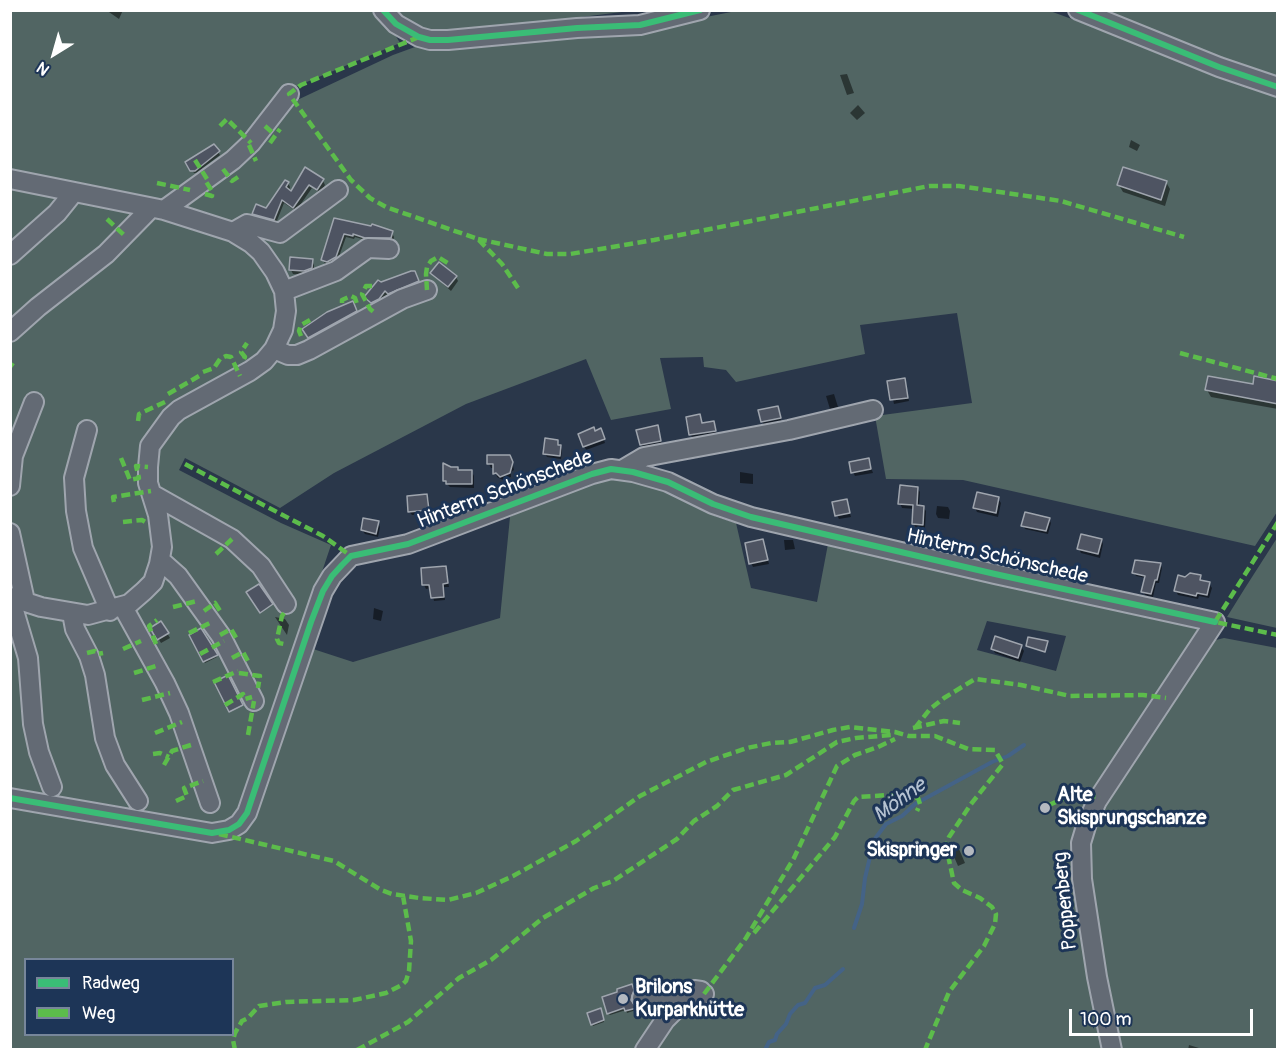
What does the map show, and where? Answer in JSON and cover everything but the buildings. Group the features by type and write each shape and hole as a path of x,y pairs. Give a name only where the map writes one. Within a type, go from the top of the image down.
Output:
{"street":[{"path":"383,10 396,24 419,37 430,40 448,40 650,24 700,10"},
{"path":"1078,10 1219,67 1278,87"},
{"path":"10,332 157,209 233,160 251,143 289,94"},
{"path":"10,179 157,209 233,232 261,252 275,272 284,291 286,311 283,330 274,349 264,361 250,371 212,390 171,417 150,446 148,483 158,515 162,546 153,582 129,604 88,615 15,598"},
{"path":"233,232 247,224 280,233 338,190"},
{"path":"10,255 57,213 74,192"},
{"path":"284,291 336,271 368,248 389,249"},
{"path":"274,349 288,355 306,351 402,299 428,290"},
{"path":"10,486 13,456 34,402"},
{"name":"Hinterm Schönschede","path":"622,470 644,457 789,430 873,410"},
{"path":"87,430 74,478 76,511 83,548 116,609 165,683 210,802"},
{"name":"Hinterm Schönschede","path":"10,798 212,833 230,830 239,824 247,813 323,591 332,576 351,556 408,544 592,474 611,469 668,482 713,504 751,517 1215,622"},
{"path":"152,494 232,539 261,566 285,604"},
{"path":"10,533 15,598 28,658 33,724 39,752 52,787"},
{"path":"160,560 178,576 221,636 254,701"},
{"path":"72,613 75,629 89,656 105,738 115,765 138,801"},
{"name":"Poppenberg","path":"1112,1050 1097,977 1082,879 1081,843 1097,801 1215,622"},
{"path":"642,998 694,990 704,994 679,1006 665,1020 645,1050"}],"green space":[{"path":"741,10 1050,11 1232,78 1277,92 1277,512 1255,546 963,480 886,479 875,416 972,403 957,313 860,325 865,354 736,382 726,370 704,367 703,357 660,358 671,409 611,420 586,359 466,404 334,473 280,508 185,458 179,470 281,523 331,545 240,815 226,827 11,790 11,11 381,11 400,43 290,89 293,102 415,47 503,40 606,37"},
{"path":"392,11 630,11 452,33 419,28 398,17"},
{"path":"1094,11 1277,11 1277,82"},
{"path":"622,478 653,485 717,517 736,523 751,588 817,602 828,544 1207,629 1083,822 1107,1049 11,1049 10,803 236,831 310,648 353,662 500,618 510,517 562,491 589,483","holes":["987,621 1066,636 1056,671 977,650"]},
{"path":"1277,538 1277,628 1227,617 1245,588"},
{"path":"1224,638 1277,648 1277,1049 1118,1050 1086,878 1091,825 1212,641"}],"waterway":[{"name":"Möhne","path":"854,928 862,904 865,878 874,840 886,824 902,816 915,804 992,762 1008,756 1024,745"},
{"name":"Möhne","path":"765,1050 769,1042 775,1040 798,1005 805,1003 815,988 825,985 843,969"}],"marked path":[{"path":"419,37 301,85 289,94 351,180 370,198 386,207 478,239 502,264 518,288"},
{"path":"220,126 227,119 251,143"},
{"path":"265,126 275,135"},
{"path":"270,143 280,129"},
{"path":"249,145 256,161"},
{"path":"195,160 207,179"},
{"path":"223,169 232,181 238,177"},
{"path":"205,180 212,191 212,196 205,194"},
{"path":"157,183 190,190"},
{"path":"478,239 547,254 570,254 654,240 929,186 959,186 1061,201 1184,237"},
{"path":"107,219 125,236"},
{"path":"427,290 426,274 431,261 438,257 451,265"},
{"path":"372,286 366,286 362,294 370,309 376,314"},
{"path":"342,303 342,300 351,296 355,298 357,304 360,304"},
{"path":"301,336 299,331 301,325 310,320"},
{"path":"244,359 241,352 247,343"},
{"path":"1180,353 1278,379"},
{"path":"203,372 214,368 220,359 226,356 231,357 240,376"},
{"path":"10,367 13,363"},
{"path":"168,394 199,376"},
{"path":"138,421 139,414 165,402"},
{"path":"121,458 130,480 139,478 136,466 148,467"},
{"path":"185,464 323,536 351,556"},
{"path":"114,502 113,497 151,491"},
{"path":"123,522 142,520 147,523"},
{"path":"1278,522 1215,622 1278,635"},
{"path":"216,554 232,539"},
{"path":"173,607 197,601"},
{"path":"204,611 215,603 222,614"},
{"path":"284,613 277,639 279,643 284,644"},
{"path":"156,644 149,626 157,620"},
{"path":"189,633 212,622"},
{"path":"220,635 231,629 238,641"},
{"path":"123,649 141,641"},
{"path":"200,654 224,641"},
{"path":"87,653 95,651 98,654 103,653"},
{"path":"232,658 243,652 249,663"},
{"path":"134,673 156,666"},
{"path":"213,682 238,671"},
{"path":"239,673 260,676 258,688"},
{"path":"915,728 930,709 975,679 1021,685 1070,696 1143,695 1166,698"},
{"path":"142,700 170,693"},
{"path":"225,705 243,694 245,699 252,697"},
{"path":"248,735 254,701"},
{"path":"913,728 944,721 960,723"},
{"path":"155,733 182,722"},
{"path":"219,834 334,861 381,890 392,894 448,900 476,893 513,876 576,841 640,796 706,762 747,748 790,742 850,727 895,732 909,736 935,736 968,749 995,750 1003,764 971,804 949,837 946,846 954,883 992,907 996,914 995,924 984,946 949,992 925,1050"},
{"path":"357,1050 408,1022 459,978 491,960 543,918 594,888 613,881 677,839 694,821 717,806 733,790 786,775 837,742 891,735"},
{"path":"704,994 746,938 794,858 837,766 855,755 895,739"},
{"path":"164,765 172,751 191,745"},
{"path":"153,754 160,753 169,757"},
{"path":"176,801 187,796 184,788 203,781"},
{"path":"1049,805 1076,793 1100,798"},
{"path":"754,933 835,837 858,797 889,795 918,798 920,804 917,811"},
{"path":"235,1050 233,1040 235,1033 242,1021 259,1006 286,1002 354,1000 386,993 402,985 409,971 411,941 403,896"}],"cycle path":[{"path":"383,10 396,24 419,37 430,40 640,25 700,10"},
{"path":"1078,10 1219,67 1278,87"},
{"path":"10,798 212,833 229,830 239,824 247,813 323,591 332,576 351,556 408,544 592,474 611,469 633,472 668,482 713,504 751,517 1215,622"}],"place":[{"name":"Alte Skisprungschanze","path":"1045,808"},
{"name":"Skispringer","path":"969,851"},
{"name":"Brilons Kurparkhütte","path":"623,999"}]}
